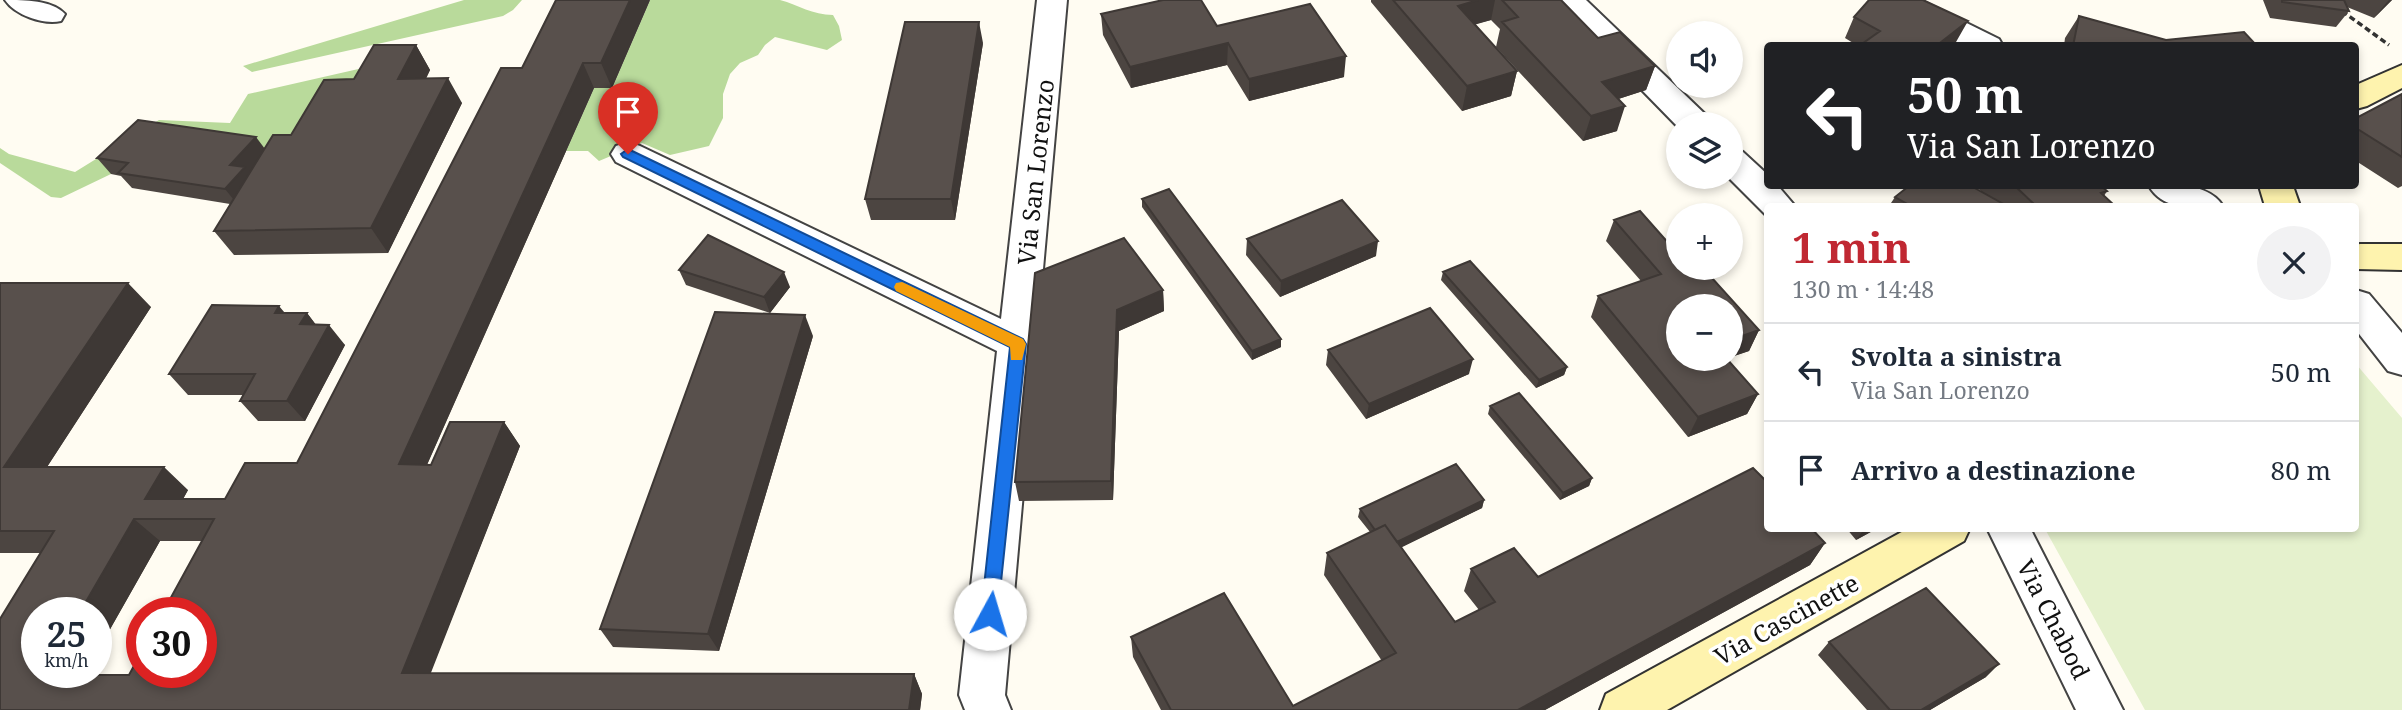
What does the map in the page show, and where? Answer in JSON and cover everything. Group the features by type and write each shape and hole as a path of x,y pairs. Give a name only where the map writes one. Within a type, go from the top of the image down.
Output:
{"main road":[{"path":"2359,96 2396,60"},
{"path":"2359,265 2402,257"},
{"name":"Via Cascinette","path":"1623,710 1942,532"}],"street":[{"path":"20,0 50,15"},
{"name":"Via San Lorenzo","path":"988,710 982,695 1052,0"},
{"path":"1569,0 1683,112"},
{"path":"1896,0 1980,42"},
{"path":"628,154 1018,344"},
{"path":"1743,172 1775,203"},
{"path":"2170,189 2198,203"},
{"path":"2359,308 2402,360"},
{"name":"Via Chabod","path":"2010,532 2100,710"}],"path":[{"path":"2336,6 2396,60"}],"green space":[{"path":"464,0 522,0 503,16 252,72 243,66"},
{"path":"650,0 780,0 812,12 833,15 842,40 827,50 775,37 758,55 740,63 730,74 723,94 723,118 709,146 670,155 642,143 599,161 588,151 566,151 594,88 612,88"},
{"path":"420,55 309,160 111,174 61,198 51,197 0,163 0,148 9,154 75,172 159,120 230,123 248,94"},
{"path":"2359,368 2402,418 2402,710 2145,710 2047,532 2359,532"}],"building":[{"path":"556,0 630,0 601,63 583,63 399,464 431,465 450,422 504,422 402,673 914,674 909,710 0,710 0,619 54,531 0,531 0,283 128,283 4,467 164,467 145,499 225,499 245,463 297,463 501,68 522,68","holes":["134,519 214,519 171,597 217,597 217,688 126,688 126,675 112,675 112,688 21,688 21,597 89,597"]},
{"path":"1163,0 1201,0 1217,26 1310,4 1346,56 1249,79 1228,43 1130,67 1101,14"},
{"path":"1393,0 1478,0 1458,6 1517,71 1467,86"},
{"path":"1502,0 1561,0 1598,38 1620,32 1655,66 1602,82 1625,106 1591,116 1502,22 1518,17"},
{"path":"1869,0 1923,0 1968,21 1941,42 1865,42 1880,31 1854,17"},
{"path":"2344,0 2349,11 2282,2"},
{"path":"2079,16 2166,40 2244,32 2253,42 2074,42"},
{"path":"905,22 979,22 951,199 865,199"},
{"path":"374,45 416,45 398,79 448,78 371,228 214,231 273,135 291,135 324,80 354,79"},
{"path":"2402,94 2402,157 2359,130 2359,116"},
{"path":"138,120 256,137 230,165 245,167 225,189 118,173 128,163 97,158"},
{"path":"1169,189 1281,339 1252,351 1142,199"},
{"path":"1905,189 1976,189 2002,203 1906,203 1895,197"},
{"path":"2018,189 2105,189 2107,191 2101,193 2112,203 2033,203"},
{"path":"1342,200 1378,241 1281,281 1247,239"},
{"path":"1640,211 1666,240 1666,280 1714,280 1726,294 1666,294 1666,371 1738,371 1758,394 1698,417 1598,296 1661,274 1614,220"},
{"path":"708,235 784,272 764,297 679,270"},
{"path":"1124,238 1163,290 1117,310 1111,481 1015,482 1035,273"},
{"path":"1470,261 1567,367 1539,380 1443,272"},
{"path":"212,305 279,306 275,313 307,313 300,324 329,325 287,401 240,401 255,374 169,374"},
{"path":"1430,308 1473,359 1369,404 1328,350"},
{"path":"715,312 805,315 708,634 600,629"},
{"path":"1743,312 1759,330 1743,336"},
{"path":"1519,393 1592,478 1563,493 1490,406"},
{"path":"1456,464 1484,500 1397,542 1385,525 1375,530 1360,509"},
{"path":"1753,468 1764,479 1764,532 1815,532 1825,543 1518,710 1171,710 1131,637 1224,593 1293,706 1396,653 1327,553 1385,525 1455,622 1495,602 1471,569 1514,548 1538,577"},
{"path":"1926,588 1999,664 1921,710 1890,710 1829,642"}],"slow traffic":[{"path":"902,287 1018,344 1017,355"}],"route":[{"path":"628,154 1018,344 990,614"}]}
